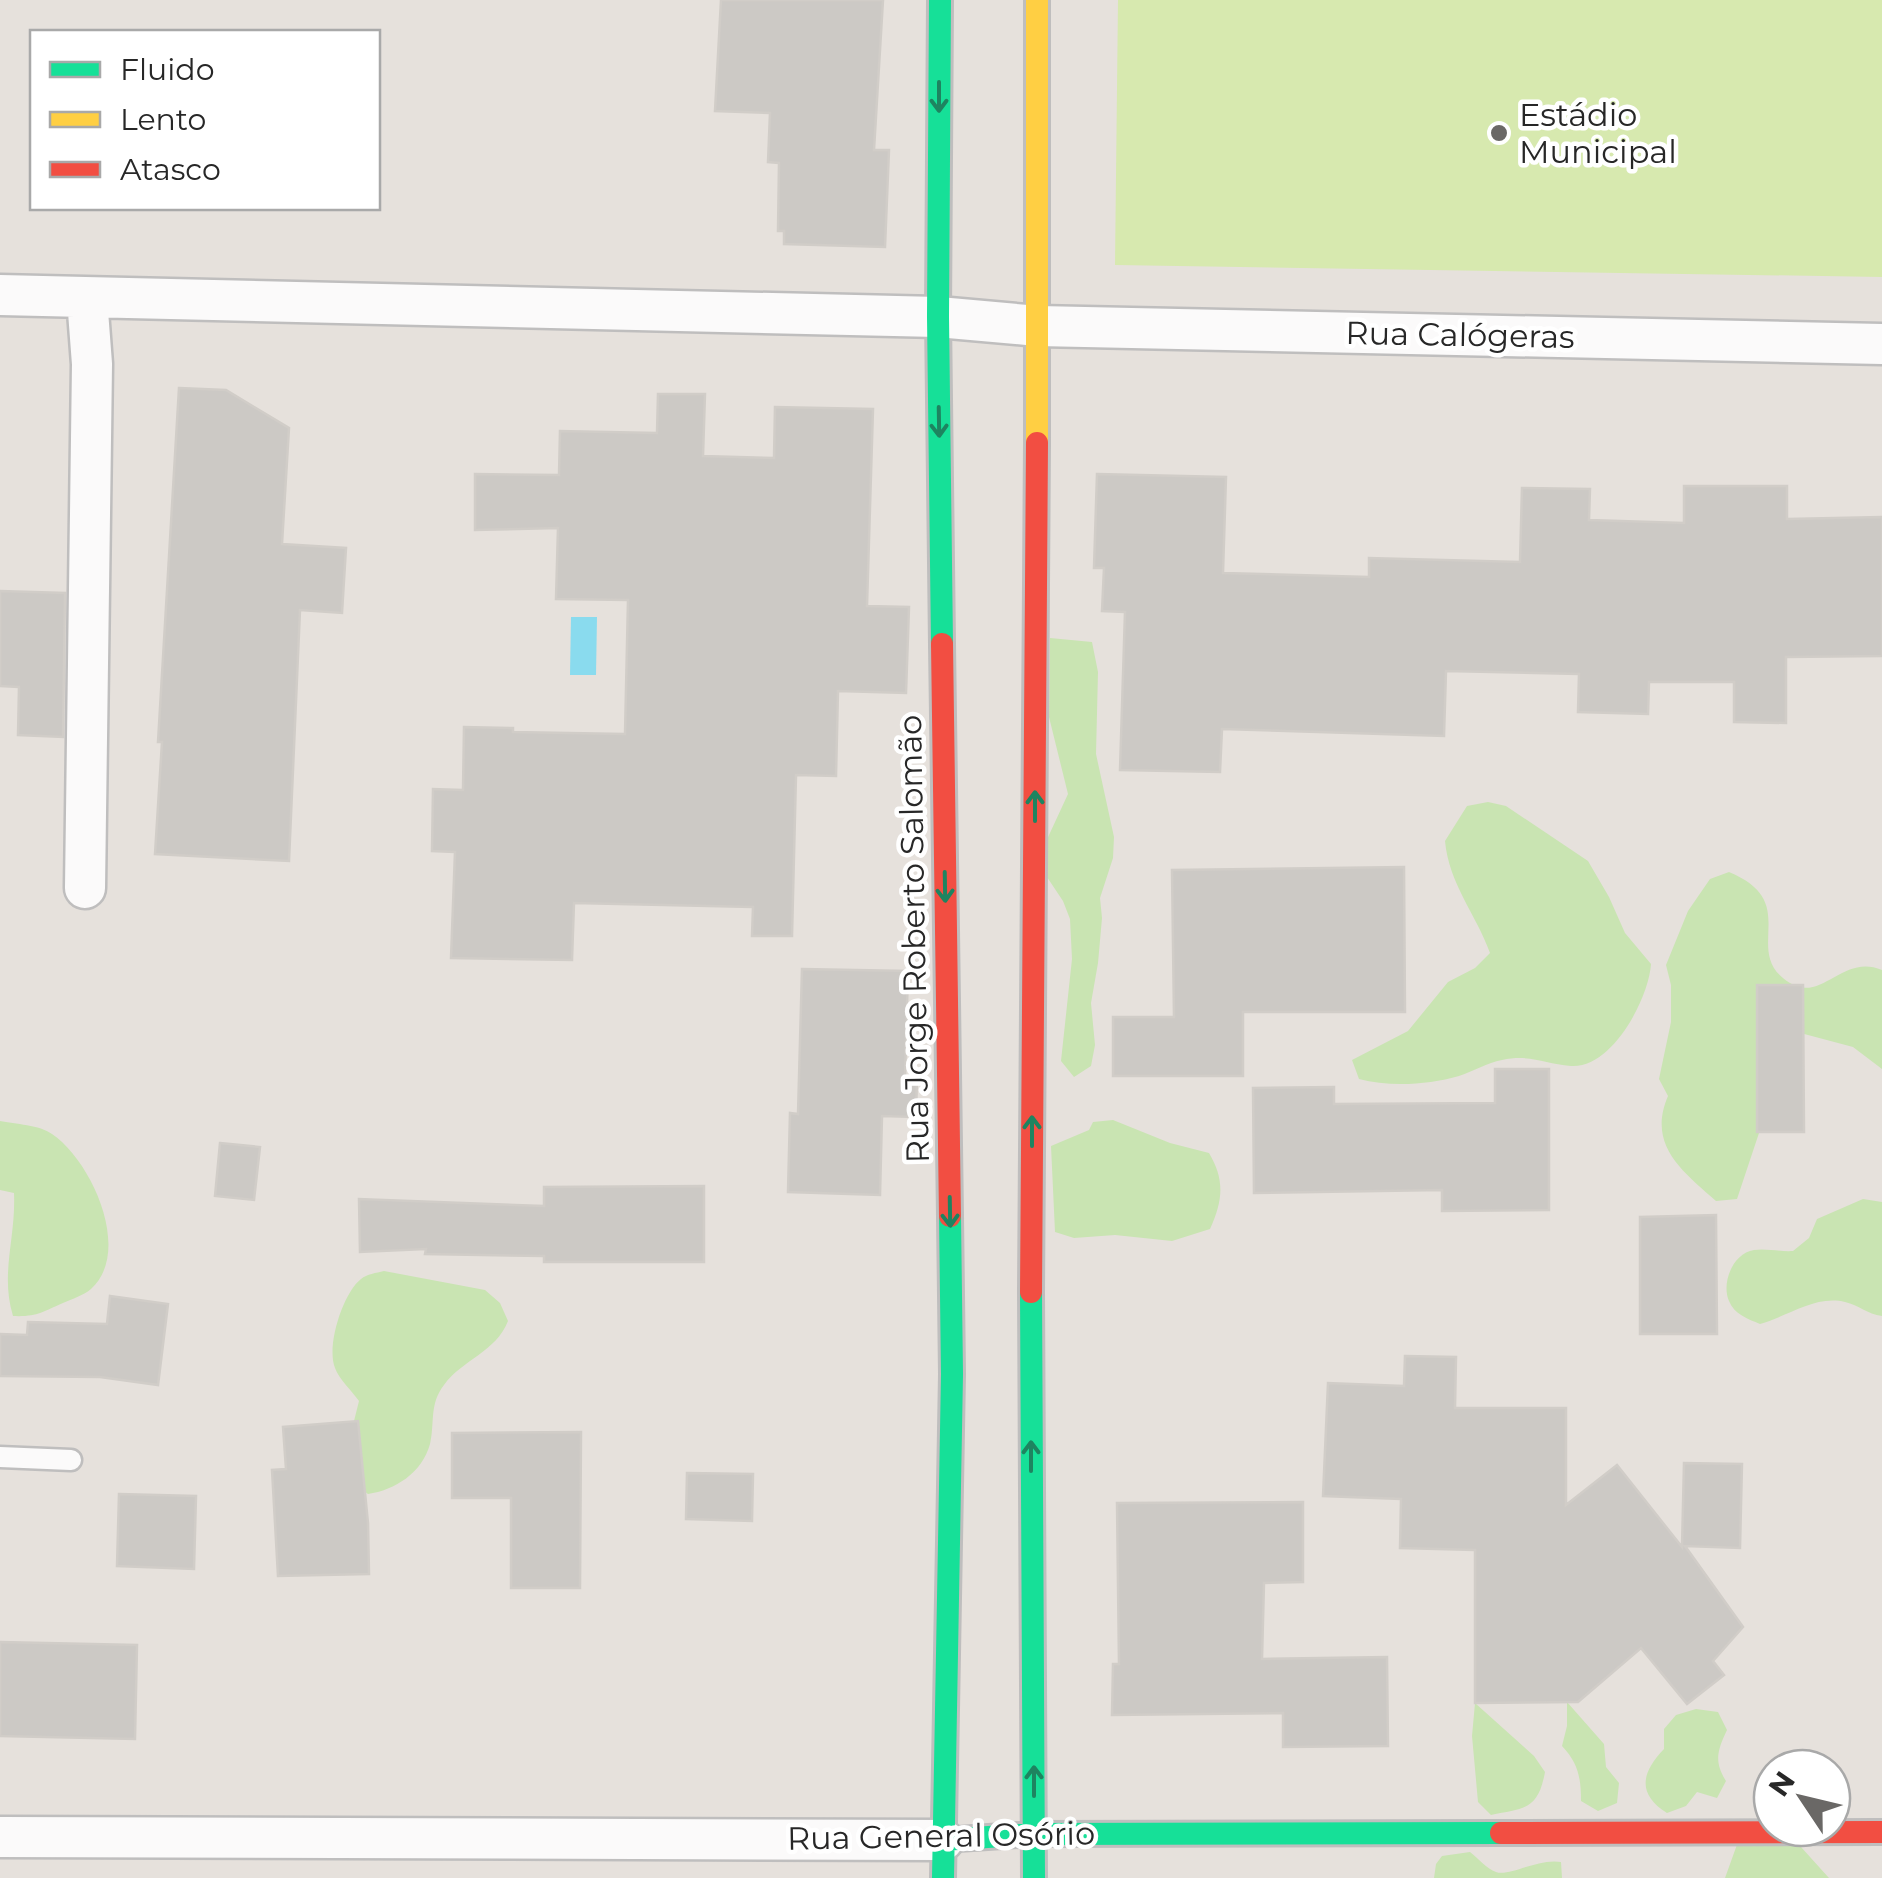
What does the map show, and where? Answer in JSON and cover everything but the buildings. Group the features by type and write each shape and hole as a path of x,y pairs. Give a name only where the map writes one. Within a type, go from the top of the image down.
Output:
{"main road":[{"name":"Rua Jorge Roberto Salomão","path":"940,0 938,317 962,1374 943,1859"},
{"path":"1034,1878 1021,1377 1038,326 1037,0"},
{"name":"Rua General Osório","path":"943,1859 1034,1834 1882,1832"}],"street":[{"name":"Rua Calógeras","path":"0,295 938,317 1038,326 1882,344"},
{"path":"85,888 92,364 87,298"},
{"name":"Rua General Osório","path":"0,1836 943,1859"}],"lane":[{"path":"0,1457 71,1460"}],"green space":[{"name":"Estádio Municipal","path":"1118,0 1882,0 1882,277 1115,265"},
{"path":"1050,638 1092,642 1098,672 1096,754 1114,837 1113,858 1100,898 1102,918 1091,1003 1095,1045 1091,1066 1074,1077 1061,1061 1072,959 1070,919 1041,868 1043,848 1068,794 1049,717"},
{"path":"1488,802 1506,806 1588,861 1625,933 1651,964 1636,1012 1614,1044 1586,1064 1571,1066 1512,1058 1435,1081 1396,1084 1359,1079 1352,1060 1408,1031 1448,982 1475,968 1490,953 1457,885 1445,841 1467,806"},
{"path":"1729,872 1751,884 1763,898 1768,913 1770,957 1776,971 1790,983 1812,987 1856,968 1882,970 1882,1069 1853,1047 1793,1031 1737,1199 1716,1201 1671,1156 1662,1129 1668,1096 1659,1079 1671,1022 1671,985 1666,965 1688,911 1710,879"},
{"path":"1113,1120 1170,1143 1209,1153 1218,1172 1220,1190 1210,1229 1172,1241 1115,1235 1074,1238 1055,1232 1051,1146 1089,1130 1093,1122"},
{"path":"0,1121 41,1129 67,1147 93,1184 107,1230 108,1252 103,1272 91,1289 28,1316 13,1316 9,1300 14,1193 0,1190"},
{"path":"1863,1199 1882,1202 1882,1316 1850,1303 1823,1301 1760,1324 1734,1309 1727,1286 1740,1257 1754,1250 1793,1251 1809,1238 1817,1219"},
{"path":"384,1271 485,1290 500,1303 508,1321 496,1340 452,1376 439,1392 430,1444 414,1472 388,1489 368,1494 351,1482 349,1441 359,1401 337,1372 333,1347 338,1320 354,1286 366,1276"},
{"path":"1567,1702 1604,1744 1606,1767 1619,1783 1617,1803 1598,1811 1581,1801 1578,1771 1562,1746"},
{"path":"1475,1703 1534,1756 1545,1772 1538,1794 1528,1805 1491,1815 1478,1802 1472,1736"},
{"path":"1696,1709 1718,1712 1727,1730 1718,1756 1726,1781 1717,1798 1697,1792 1686,1806 1667,1813 1647,1791 1647,1775 1664,1749 1664,1729 1676,1715"},
{"path":"1739,1839 1752,1841 1752,1848 1802,1848 1829,1878 1725,1878"},
{"path":"1470,1852 1502,1873 1561,1862 1562,1878 1434,1878 1442,1856"}],"water":[{"path":"571,617 597,617 596,675 570,675"}],"traffic: fast":[{"path":"940,0 942,644"},
{"path":"943,1878 952,1374 950,1216"},
{"path":"1031,1292 1034,1878"},
{"path":"943,1840 1034,1834 1501,1833"}],"traffic: slow":[{"path":"1037,0 1037,443"}],"traffic: jam":[{"path":"1031,1292 1037,443"},
{"path":"942,644 950,1216"},
{"path":"1501,1833 1882,1832"}],"place":[{"name":"Estádio Municipal","path":"1499,133"}]}
